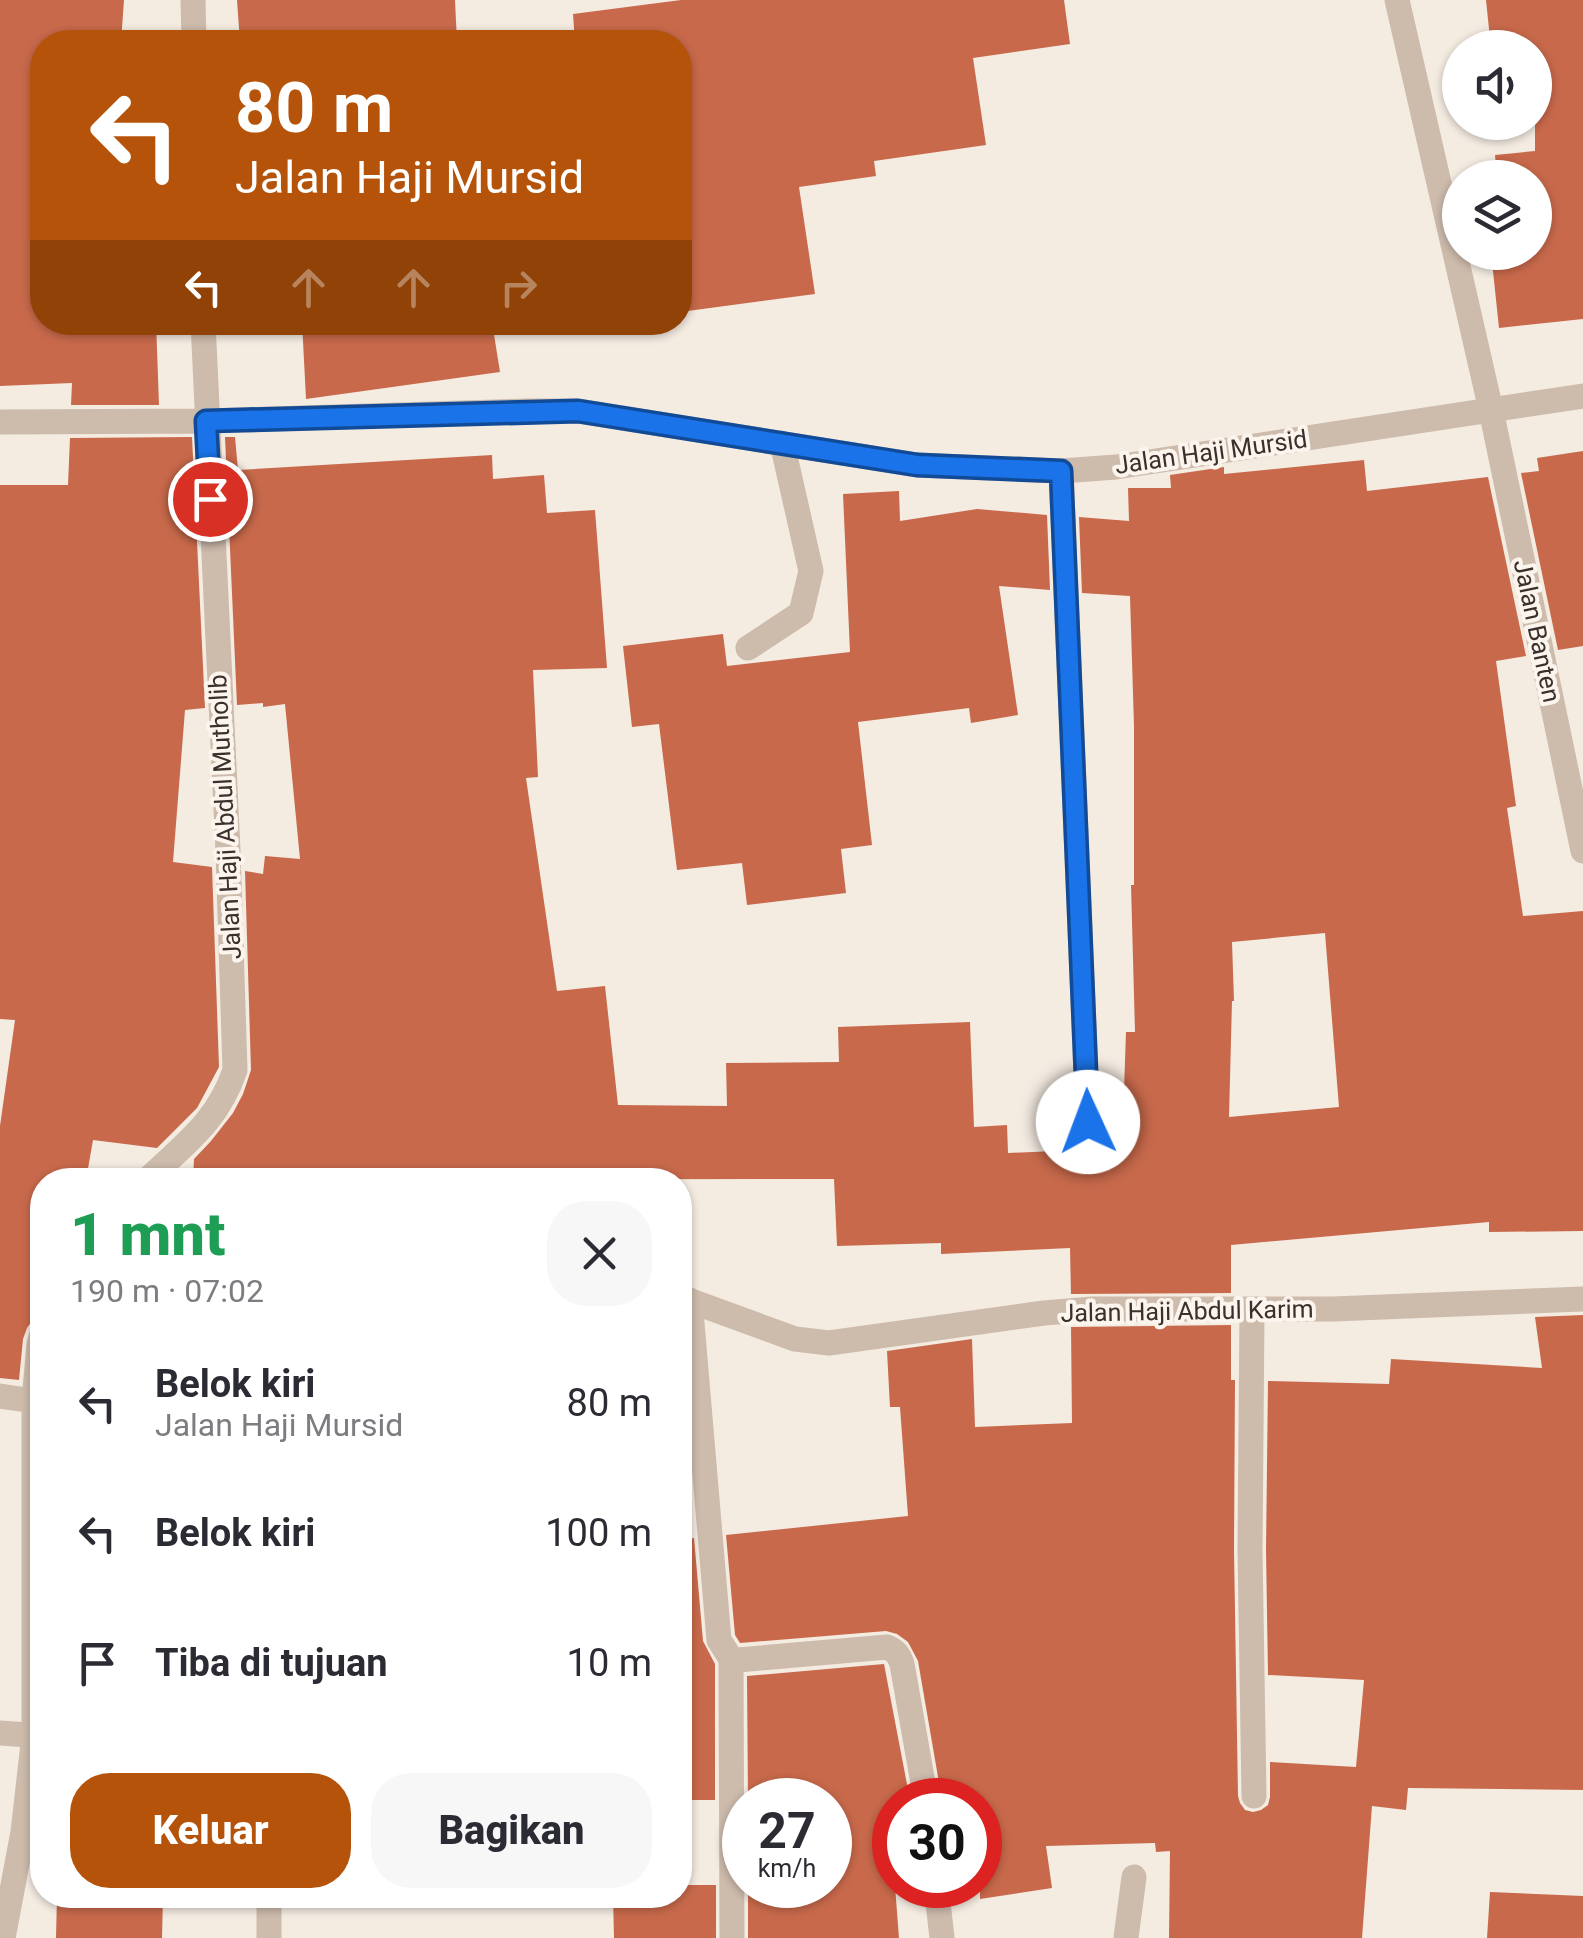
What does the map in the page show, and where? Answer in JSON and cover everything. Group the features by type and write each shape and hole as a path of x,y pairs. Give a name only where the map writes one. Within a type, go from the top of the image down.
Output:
{"street":[{"path":"193,0 194,30"},
{"name":"Jalan Banten","path":"1397,0 1491,410 1583,852"},
{"name":"Jalan Haji Abdul Mutholib","path":"159,1168 212,1117 226,1096 235,1070 203,335"},
{"name":"Jalan Haji Mursid","path":"0,422 578,411 917,465 1061,471 1116,467 1583,396"},
{"path":"748,648 801,612 811,571 782,444"},
{"path":"1061,471 1088,1122"},
{"name":"Jalan Haji Abdul Karim","path":"692,1301 795,1339 829,1343 1076,1310 1333,1310 1583,1299"},
{"path":"1252,1309 1254,1796"},
{"path":"692,1371 718,1640 731,1659 732,1938"},
{"path":"0,1396 30,1400"},
{"path":"731,1659 888,1647 895,1651 902,1664 922,1778"},
{"path":"0,1733 30,1735"},
{"path":"3,1938 30,1787"},
{"path":"1126,1938 1134,1877"},
{"path":"268,1908 269,1938"},
{"path":"939,1908 942,1938"}],"building":[{"path":"0,0 124,0 122,30 30,30 30,335 156,335 159,405 71,405 72,383 0,386"},
{"path":"237,0 455,0 456,30 239,30"},
{"path":"681,0 1064,0 1070,44 973,58 986,145 874,161 876,176 799,187 815,294 692,310 692,30 574,30 573,14"},
{"path":"1486,0 1583,0 1583,319 1499,328 1493,270 1552,270 1552,160 1495,160 1495,155 1535,151 1535,140 1552,140 1552,30 1489,30"},
{"path":"303,335 494,335 500,372 306,399"},
{"path":"192,437 205,708 185,710 173,862 212,867 219,1067 197,1108 157,1148 93,1140 88,1168 30,1168 30,1324 23,1339 19,1380 0,1378 0,1126 15,1020 0,1019 0,485 68,485 70,438"},
{"path":"225,437 235,437 238,470 492,455 493,479 544,475 547,513 595,510 607,668 533,670 538,777 526,778 557,991 605,986 618,1105 727,1106 726,1063 839,1062 838,1027 970,1022 974,1127 1007,1125 1008,1153 1122,1148 1126,1032 1135,1032 1130,596 1082,593 1079,517 1129,521 1128,488 1171,488 1170,475 1224,467 1224,474 1364,460 1367,491 1488,477 1526,656 1496,661 1516,806 1507,808 1523,916 1583,911 1583,1231 1489,1232 1489,1222 1231,1245 1231,1293 1071,1294 1070,1248 941,1254 941,1243 837,1246 834,1179 692,1179 692,1168 194,1168 194,1159 233,1113 251,1070 245,871 263,874 265,856 300,859 285,704 263,707 263,703 237,705","holes":["1325,933 1339,1107 1229,1117 1234,1001 1232,942"]},
{"path":"1583,451 1583,646 1558,650 1521,473 1539,471 1537,458"},
{"path":"899,491 900,521 977,509 1047,515 1050,590 999,586 1018,715 971,723 969,708 858,722 872,845 841,849 846,893 747,905 742,863 677,870 659,724 632,727 623,646 723,634 727,666 850,652 843,494"},
{"path":"1583,1315 1583,1790 1408,1788 1406,1810 1372,1806 1362,1938 1169,1938 1170,1851 1156,1852 1155,1843 1046,1846 1052,1888 1002,1896 1002,1778 938,1778 918,1661 908,1642 886,1631 740,1643 735,1635 726,1535 908,1516 900,1407 890,1407 887,1351 972,1339 975,1427 1072,1423 1071,1327 1231,1325 1231,1380 1235,1380 1238,1796 1245,1810 1261,1810 1270,1797 1270,1762 1356,1767 1364,1680 1268,1675 1268,1381 1389,1384 1391,1359 1542,1368 1535,1317"},
{"path":"692,1538 703,1641 715,1664 715,1800 692,1800"},
{"path":"884,1664 906,1778 872,1778 872,1908 897,1908 899,1938 748,1938 748,1908 852,1908 852,1778 748,1778 747,1676"},
{"path":"692,1885 716,1885 716,1938 614,1938 613,1908 692,1908"},
{"path":"1490,1892 1583,1896 1583,1938 1487,1938"},
{"path":"57,1908 163,1908 162,1938 56,1938"}],"route":[{"path":"210,499 206,421 578,411 917,465 1061,471 1088,1122"}]}
